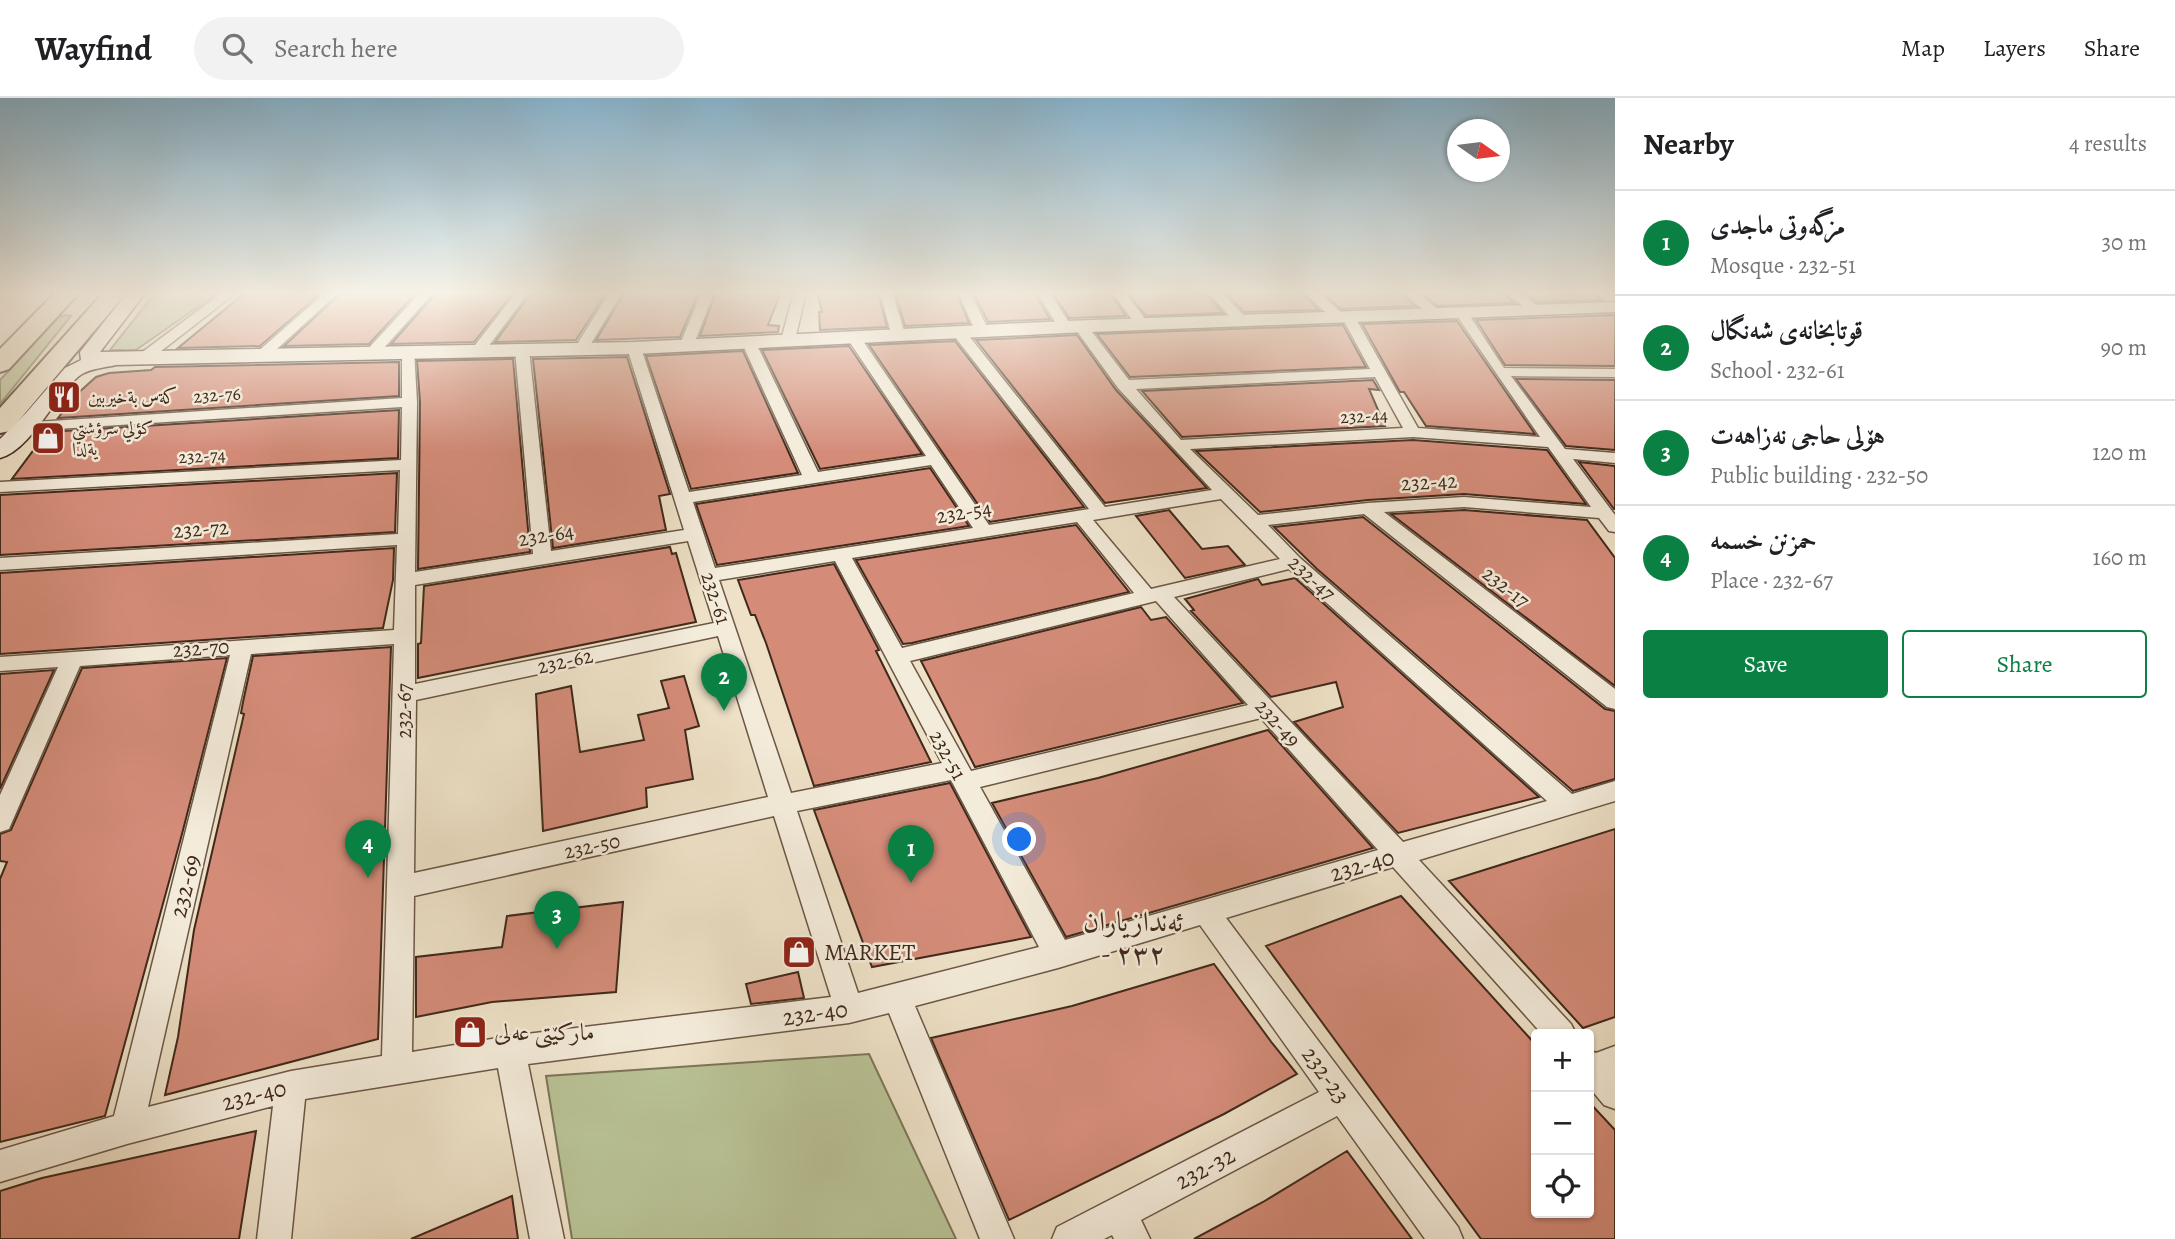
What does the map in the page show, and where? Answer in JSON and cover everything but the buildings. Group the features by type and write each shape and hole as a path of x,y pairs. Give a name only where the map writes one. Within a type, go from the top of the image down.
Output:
{"highway":[{"path":"0,425 69,345"}],"main road":[{"path":"96,345 88,355 91,359 370,355 670,345"},
{"path":"0,451 26,426 72,372 91,363 118,359"}],"street":[{"path":"142,359 160,345"},
{"path":"260,357 273,345"},
{"path":"370,355 379,345"},
{"path":"477,352 482,345"},
{"path":"580,349 582,345"},
{"path":"750,345 812,478"},
{"path":"859,345 985,532"},
{"path":"969,345 1101,513"},
{"name":"232-47","path":"1089,345 1178,446 1256,521 1293,562 1568,805"},
{"path":"1362,345 1413,432"},
{"path":"1482,345 1610,520"},
{"name":"232-61","path":"634,348 849,1009"},
{"path":"522,350 543,558"},
{"name":"232-67","path":"397,1068 409,353"},
{"path":"1500,372 1615,373"},
{"path":"1123,385 1380,373"},
{"name":"232-76","path":"26,426 410,402"},
{"name":"232-44","path":"1178,446 1413,432 1615,457"},
{"path":"684,498 937,459"},
{"name":"232-74","path":"0,486 407,465"},
{"name":"232-54","path":"709,575 1227,493"},
{"name":"232-42","path":"1256,521 1368,508 1464,502 1610,520"},
{"name":"232-17","path":"1368,508 1615,701"},
{"name":"232-49","path":"1081,516 1265,709 1556,1029"},
{"name":"232-64","path":"405,580 695,534"},
{"name":"232-72","path":"0,564 405,539"},
{"name":"232-51","path":"841,555 1058,955"},
{"path":"895,657 1293,562"},
{"name":"232-62","path":"405,694 725,628"},
{"name":"232-70","path":"0,664 243,645 403,636"},
{"name":"232-69","path":"127,1128 243,645"},
{"path":"0,822 73,657"},
{"name":"232-50","path":"402,887 783,804 959,776 1265,709"},
{"name":"232-40","path":"0,1166 127,1128 291,1086 509,1051 849,1009 1058,955 1615,791"},
{"name":"232-23","path":"1205,911 1446,1239"},
{"path":"897,997 997,1239"},
{"path":"509,1051 547,1239"},
{"path":"1599,1065 1615,1094"},
{"path":"274,1239 291,1086"},
{"name":"232-32","path":"1069,1239 1126,1226 1341,1097"}],"green space":[{"path":"33,345 47,345 0,404 0,380"},
{"path":"114,345 143,345 136,350 110,350"},
{"path":"869,1054 956,1239 572,1239 546,1076"}],"place":[{"name":"كةس بةخيربين","path":"64,397"},
{"name":"كؤلي سرؤشتي يةلدا","path":"48,438"},
{"name":"قوتابخانەی شەنگال","path":"724,711"},
{"name":"حمزنن خسمه","path":"368,878"},
{"name":"مزگەوتی ماجدی","path":"911,883"},
{"name":"هۆلی حاجی نەزاهەت","path":"557,949"},
{"name":"MARKET","path":"799,952"},
{"name":"مارکێتی عەلی","path":"470,1032"}],"district":[{"name":"ئەندازیاران - ٢٣٢","path":"1133,938"}]}
